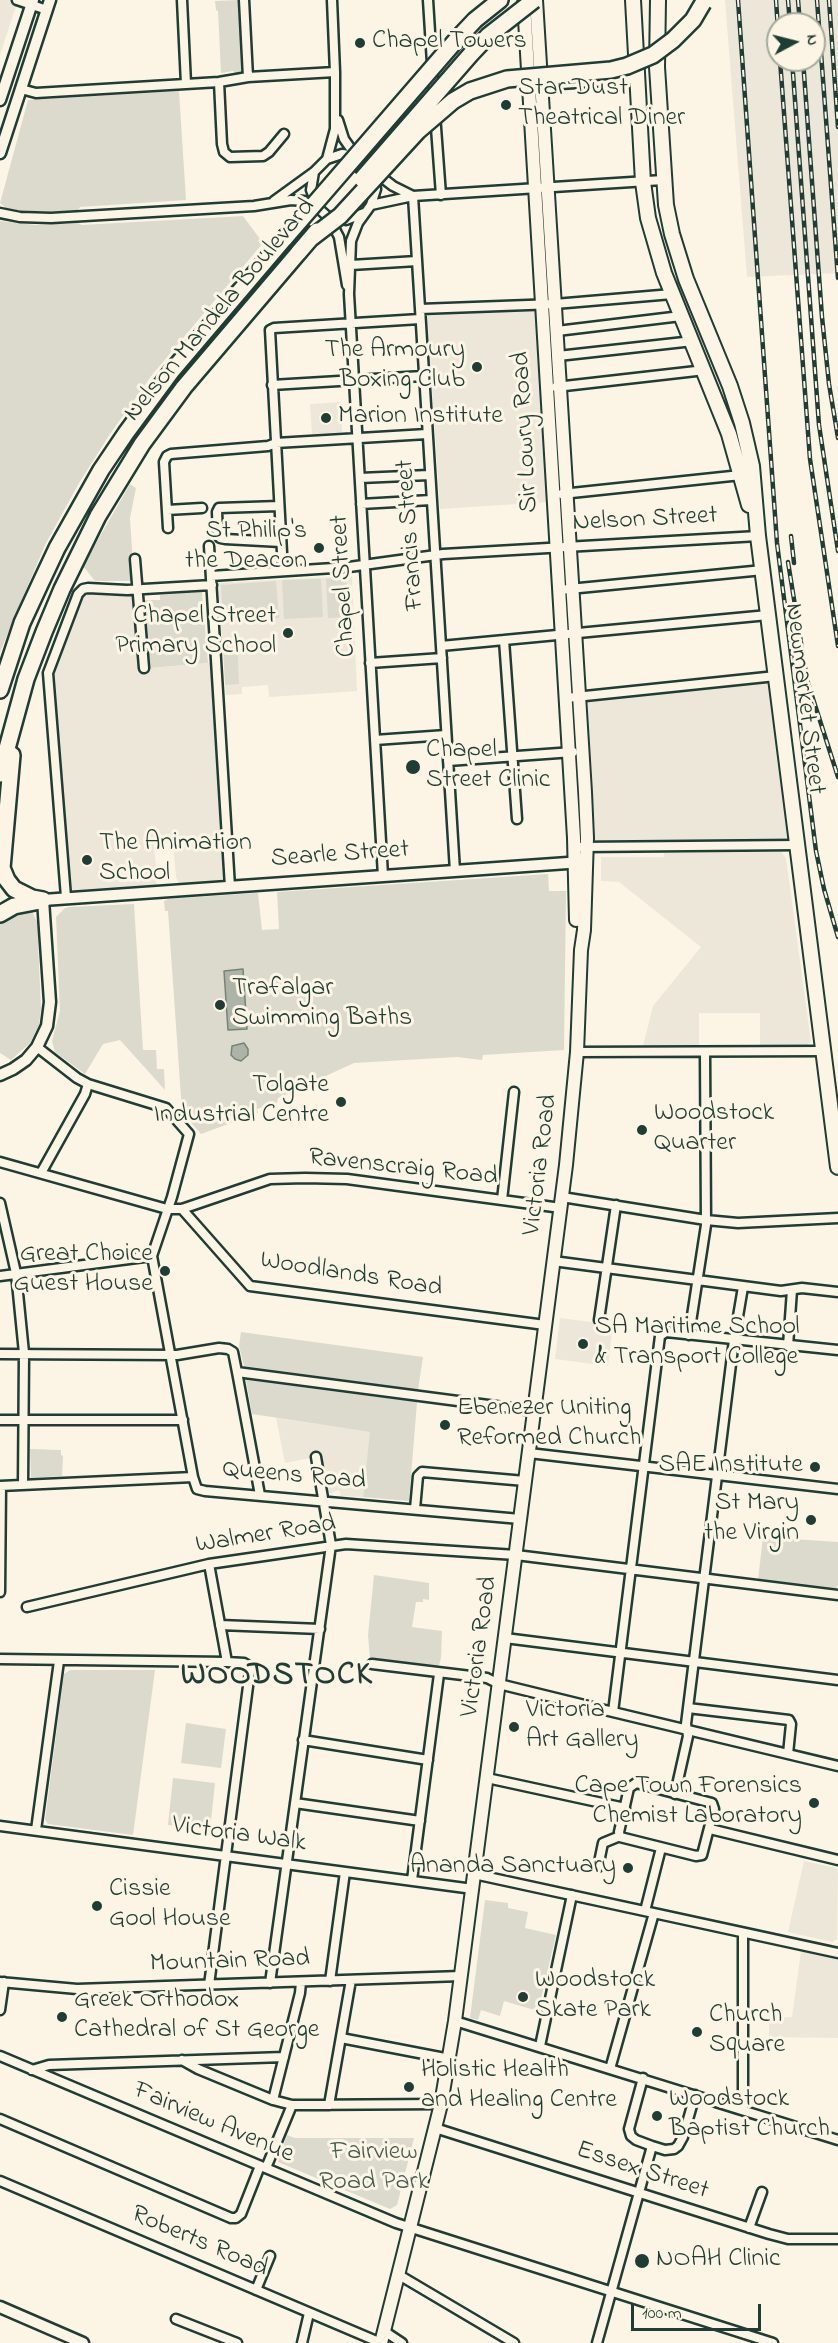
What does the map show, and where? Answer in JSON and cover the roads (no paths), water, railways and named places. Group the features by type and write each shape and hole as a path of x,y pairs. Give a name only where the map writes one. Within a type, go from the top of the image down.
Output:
{"highway":[{"name":"Nelson Mandela Boulevard","path":"0,690 22,623 57,548 101,470 126,433 171,372 285,238 458,38 475,20 500,0"},
{"name":"Nelson Mandela Boulevard","path":"0,774 26,679 62,589 118,481 184,387 310,239 471,54 488,36 535,0"},
{"path":"310,239 358,199 436,114 461,96 487,84 507,79 611,70 627,66 653,55 673,40 693,20 704,2"},
{"path":"26,679 12,757 2,868 14,889 43,900"},
{"path":"0,914 14,906 43,900"}],"main road":[{"name":"Sir Lowry Road","path":"524,0 535,86"},
{"name":"Sir Lowry Road","path":"535,0 535,86 549,304 547,388 569,752 580,848"},
{"name":"Newmarket Street","path":"633,0 643,182 650,226 672,294 705,370 729,434 758,536"},
{"name":"Newmarket Street","path":"658,0 657,67 663,180 672,234 679,259 730,386 752,466 758,536 823,1051 835,1118 838,1167"},
{"name":"Sir Lowry Road","path":"549,304 557,331 580,697 583,751 580,848"},
{"name":"Victoria Road","path":"382,2339 441,2104 456,2021 562,1202 577,1052 581,950 576,931 580,848"}],"street":[{"path":"0,153 48,5 17,0"},
{"path":"182,0 186,84"},
{"path":"244,0 248,77"},
{"path":"327,159 334,135 336,108 332,0"},
{"path":"428,0 441,195"},
{"path":"0,100 32,2"},
{"path":"21,89 36,93 219,82 248,77 335,72"},
{"path":"535,86 638,79"},
{"path":"219,82 222,144 224,152 230,157 263,156 284,134"},
{"path":"336,108 344,139 356,156 393,186 413,196"},
{"path":"271,203 300,184 327,159 342,154 356,156"},
{"path":"0,213 20,217 51,218 254,206 300,200 318,208 327,216 346,220 364,213 371,206 376,189 371,169"},
{"path":"314,172 311,190 318,208"},
{"path":"371,206 413,196 663,180"},
{"name":"Francis Street","path":"413,196 455,871"},
{"name":"Chapel Street","path":"364,213 351,241 349,294 382,876"},
{"name":"Chapel Street","path":"327,216 339,237 349,294"},
{"path":"351,265 417,261"},
{"path":"420,309 549,304 672,294"},
{"path":"557,331 681,316"},
{"path":"283,571 270,330 420,319"},
{"path":"558,356 693,341"},
{"path":"547,388 705,370"},
{"path":"273,385 423,376"},
{"path":"168,528 164,462 171,454 267,446 276,443 427,434"},
{"path":"360,478 429,475"},
{"path":"554,495 741,475"},
{"path":"362,504 431,500"},
{"path":"279,506 219,508 217,513 218,534 220,538 281,542"},
{"path":"167,510 202,508"},
{"name":"Nelson Street","path":"66,897 48,673 78,594 83,589 138,589 283,571 364,565 435,556 758,536"},
{"path":"209,546 230,886"},
{"path":"135,559 144,668"},
{"path":"559,590 763,570"},
{"path":"441,646 768,615"},
{"path":"504,640 518,819"},
{"path":"370,663 442,658"},
{"path":"566,698 776,676"},
{"path":"375,740 446,735"},
{"path":"448,761 583,751"},
{"path":"580,848 797,845"},
{"name":"Searle Street","path":"43,900 580,862"},
{"path":"0,1075 26,1060 37,1047 43,1036 49,1013 43,900"},
{"path":"37,1047 88,1084 166,1108 188,1133 189,1138 152,1256 193,1477"},
{"path":"577,1052 823,1051"},
{"path":"689,1335 706,1220 705,1052"},
{"path":"41,1173 85,1094 88,1084"},
{"path":"502,1200 514,1092"},
{"name":"Ravenscraig Road","path":"0,1162 167,1209 182,1209 270,1179 305,1178 347,1179 502,1200 616,1205 706,1220 755,1222 838,1218"},
{"path":"0,1203 16,1273 24,1353 23,1485"},
{"path":"599,1320 616,1205"},
{"name":"Woodlands Road","path":"182,1209 250,1286 545,1325"},
{"path":"0,1276 152,1256"},
{"path":"553,1261 781,1292 802,1288 838,1292"},
{"path":"675,1794 688,1736 688,1707 734,1340 743,1287"},
{"path":"788,1346 792,1290"},
{"path":"613,1712 661,1334 666,1332 838,1350"},
{"path":"0,1354 170,1354 228,1349 233,1352 260,1495"},
{"path":"237,1372 534,1411"},
{"path":"0,1420 183,1420"},
{"path":"529,1453 838,1489"},
{"path":"270,1983 331,1545 316,1457"},
{"path":"415,1509 418,1476 422,1472 525,1481"},
{"name":"Queens Road","path":"1,1486 193,1477 199,1490 520,1519"},
{"path":"0,1592 1,1486"},
{"name":"Walmer Road","path":"27,1607 209,1564 346,1544 516,1555 838,1595"},
{"path":"209,1564 227,1662"},
{"path":"220,1626 320,1629"},
{"path":"505,1638 838,1680"},
{"path":"0,1659 227,1662 244,1663 250,1668 208,1985"},
{"path":"36,1830 59,1661"},
{"path":"372,1664 486,1678 499,1684 838,1766"},
{"path":"412,1880 440,1674"},
{"path":"688,1707 789,1720 791,1724 788,1754"},
{"path":"303,1740 428,1760"},
{"path":"487,1778 625,1808"},
{"path":"598,1867 603,1843 620,1836 696,1856 702,1855 714,1809 712,1803 634,1783 629,1788 620,1836"},
{"path":"295,1803 420,1821"},
{"name":"Victoria Walk","path":"0,1826 472,1888"},
{"path":"710,1829 838,1860"},
{"path":"610,2069 650,1912 662,1848"},
{"path":"330,1981 345,1872"},
{"path":"474,1874 838,1953"},
{"path":"540,2046 572,1895"},
{"path":"743,1933 743,2110"},
{"name":"Mountain Road","path":"2,1982 77,1989 461,1976"},
{"path":"328,2105 351,1980"},
{"path":"0,2010 2,1982"},
{"path":"273,2100 300,1993 300,1982"},
{"path":"456,2021 838,2140"},
{"path":"341,2038 450,2059"},
{"name":"Fairview Avenue","path":"0,2056 411,2228 773,2343"},
{"path":"32,2070 49,2065 284,2057"},
{"path":"182,2060 198,2069 273,2100 292,2105 441,2104"},
{"path":"642,2078 629,2129 631,2136 636,2140 652,2146 665,2150 678,2146 683,2137 695,2095"},
{"path":"0,2119 231,2218 236,2218 241,2214 292,2105"},
{"name":"Essex Street","path":"435,2128 788,2239 838,2239"},
{"path":"597,2343 652,2146"},
{"name":"Roberts Road","path":"0,2181 309,2313 382,2339 402,2343"},
{"path":"749,2228 762,2192"},
{"path":"256,2290 270,2256"},
{"path":"399,2275 514,2343"},
{"path":"0,2307 83,2343"},
{"path":"302,2343 309,2313"},
{"path":"176,2319 237,2343"}],"railway":[{"path":"738,0 777,543 816,851 838,937"},
{"path":"776,0 777,12"},
{"path":"788,0 789,12"},
{"path":"798,0 799,12"},
{"path":"817,0 838,278"},
{"path":"829,0 838,127"},
{"path":"781,72 810,459 838,646"},
{"path":"793,72 819,425 838,551"},
{"path":"804,72 822,317 829,384 838,438"},
{"path":"791,536 794,563"},
{"path":"788,562 807,680 838,777"}],"place":[{"name":"Chapel Towers","path":"360,43"},
{"name":"Star Dust Theatrical Diner","path":"506,105"},
{"name":"The Armoury Boxing Club","path":"477,367"},
{"name":"Marion Institute","path":"326,418"},
{"name":"St Philip's the Deacon","path":"319,548"},
{"name":"Chapel Street Primary School","path":"288,633"},
{"name":"Chapel Street Clinic","path":"413,767"},
{"name":"The Animation School","path":"87,860"},
{"name":"Trafalgar Swimming Baths","path":"220,1005"},
{"name":"Tolgate Industrial Centre","path":"341,1102"},
{"name":"Woodstock Quarter","path":"642,1130"},
{"name":"Great Choice Guest House","path":"165,1271"},
{"name":"SA Maritime School & Transport College","path":"583,1344"},
{"name":"Ebenezer Uniting Reformed Church","path":"445,1425"},
{"name":"SAE Institute","path":"815,1467"},
{"name":"St Mary the Virgin","path":"811,1520"},
{"name":"Victoria Art Gallery","path":"514,1727"},
{"name":"Cape Town Forensics Chemist Laboratory","path":"814,1803"},
{"name":"Ananda Sanctuary","path":"628,1868"},
{"name":"Cissie Gool House","path":"97,1906"},
{"name":"Woodstock Skate Park","path":"523,1997"},
{"name":"Greek Orthodox Cathedral of St George","path":"62,2017"},
{"name":"Church Square","path":"697,2032"},
{"name":"Holistic Health and Healing Centre","path":"409,2087"},
{"name":"Woodstock Baptist Church","path":"657,2116"},
{"name":"NOAH Clinic","path":"642,2261"}],"district":[{"name":"WOODSTOCK","path":"277,1678"}],"park label":[{"name":"Fairview Road Park","path":"374,2169"}]}
